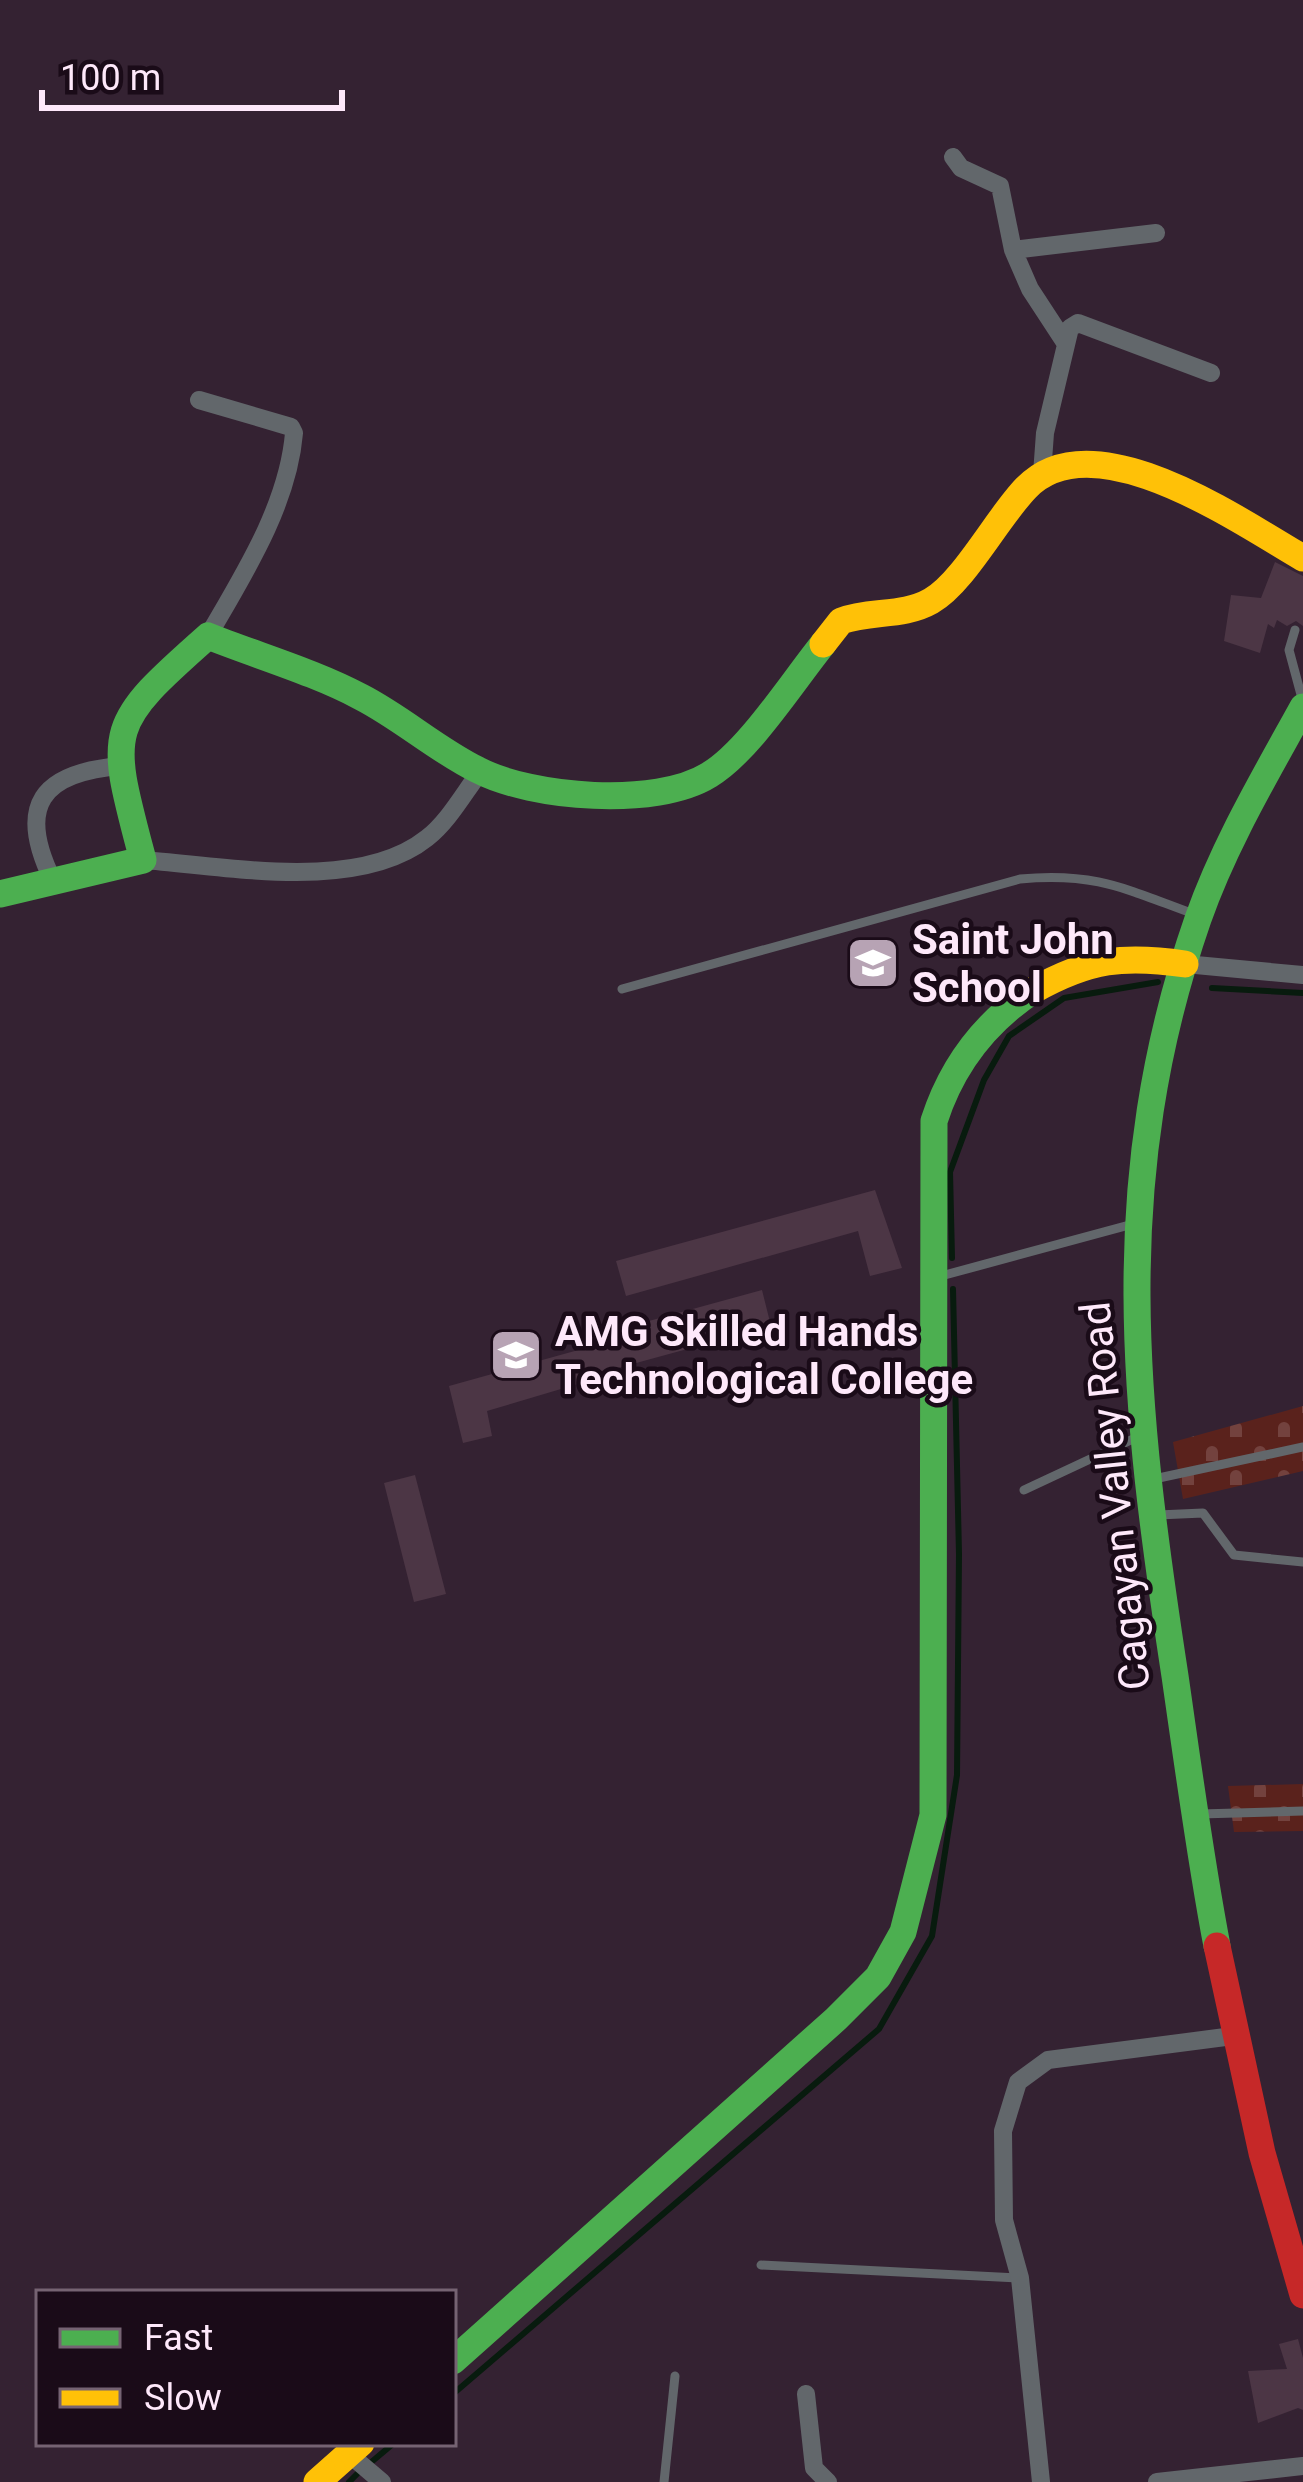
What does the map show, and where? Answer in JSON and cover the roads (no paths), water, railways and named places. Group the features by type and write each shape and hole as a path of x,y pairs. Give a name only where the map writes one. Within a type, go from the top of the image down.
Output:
{"main road":[{"path":"0,894 143,860 122,766 121,736 150,689 208,636 360,696 480,772 545,791 638,794 682,788 710,775 732,757 841,621 857,614 896,615 926,607 1042,474 1068,465 1119,467 1191,498 1303,558"},
{"name":"Cagayan Valley Road","path":"1303,705 1249,806 1199,916 1149,1126 1134,1267 1148,1480 1194,1814 1233,2036 1303,2295"},
{"path":"456,2358 836,2019 878,1977 903,1932 933,1815 934,1121 950,1074 963,1055 1023,998 1094,962 1122,958 1185,964"},
{"path":"317,2482 355,2448"}],"street":[{"path":"953,157 961,168 1000,186 1013,250 1030,289 1064,341"},
{"path":"1013,250 1156,233"},
{"path":"1042,474 1064,341 1078,323 1211,374"},
{"path":"199,400 291,427 294,433 271,514 248,567 208,636"},
{"path":"53,881 35,834 41,802 54,783 69,773 122,766"},
{"path":"143,860 300,872 383,864 429,837 480,772"},
{"path":"1185,964 1303,975"},
{"path":"1041,2482 1020,2278 1004,2220 1004,2131 1018,2082 1048,2060 1233,2036"},
{"path":"806,2394 814,2468 828,2482"},
{"path":"355,2448 382,2482"},
{"path":"1157,2482 1303,2466"}],"lane":[{"path":"1295,630 1290,662 1303,705"},
{"path":"622,989 1020,879 1062,875 1099,879 1199,916"},
{"path":"934,1278 1138,1222"},
{"path":"1024,1490 1143,1434"},
{"path":"1148,1480 1303,1447"},
{"path":"1153,1515 1203,1513 1234,1555 1303,1562"},
{"path":"1194,1814 1303,1811"},
{"path":"761,2265 1020,2278"},
{"path":"664,2482 675,2376"}],"waterway":[{"path":"952,1258 950,1172 984,1080 1009,1036 1064,998 1158,982"},
{"path":"1212,988 1303,993"},
{"path":"456,2391 879,2029 932,1936 957,1775 959,1554 953,1289"},
{"path":"369,2464 390,2446"},
{"path":"349,2482 357,2474"}],"place":[{"name":"Saint John School","path":"873,963"},
{"name":"AMG Skilled Hands Technological College","path":"516,1355"}]}
